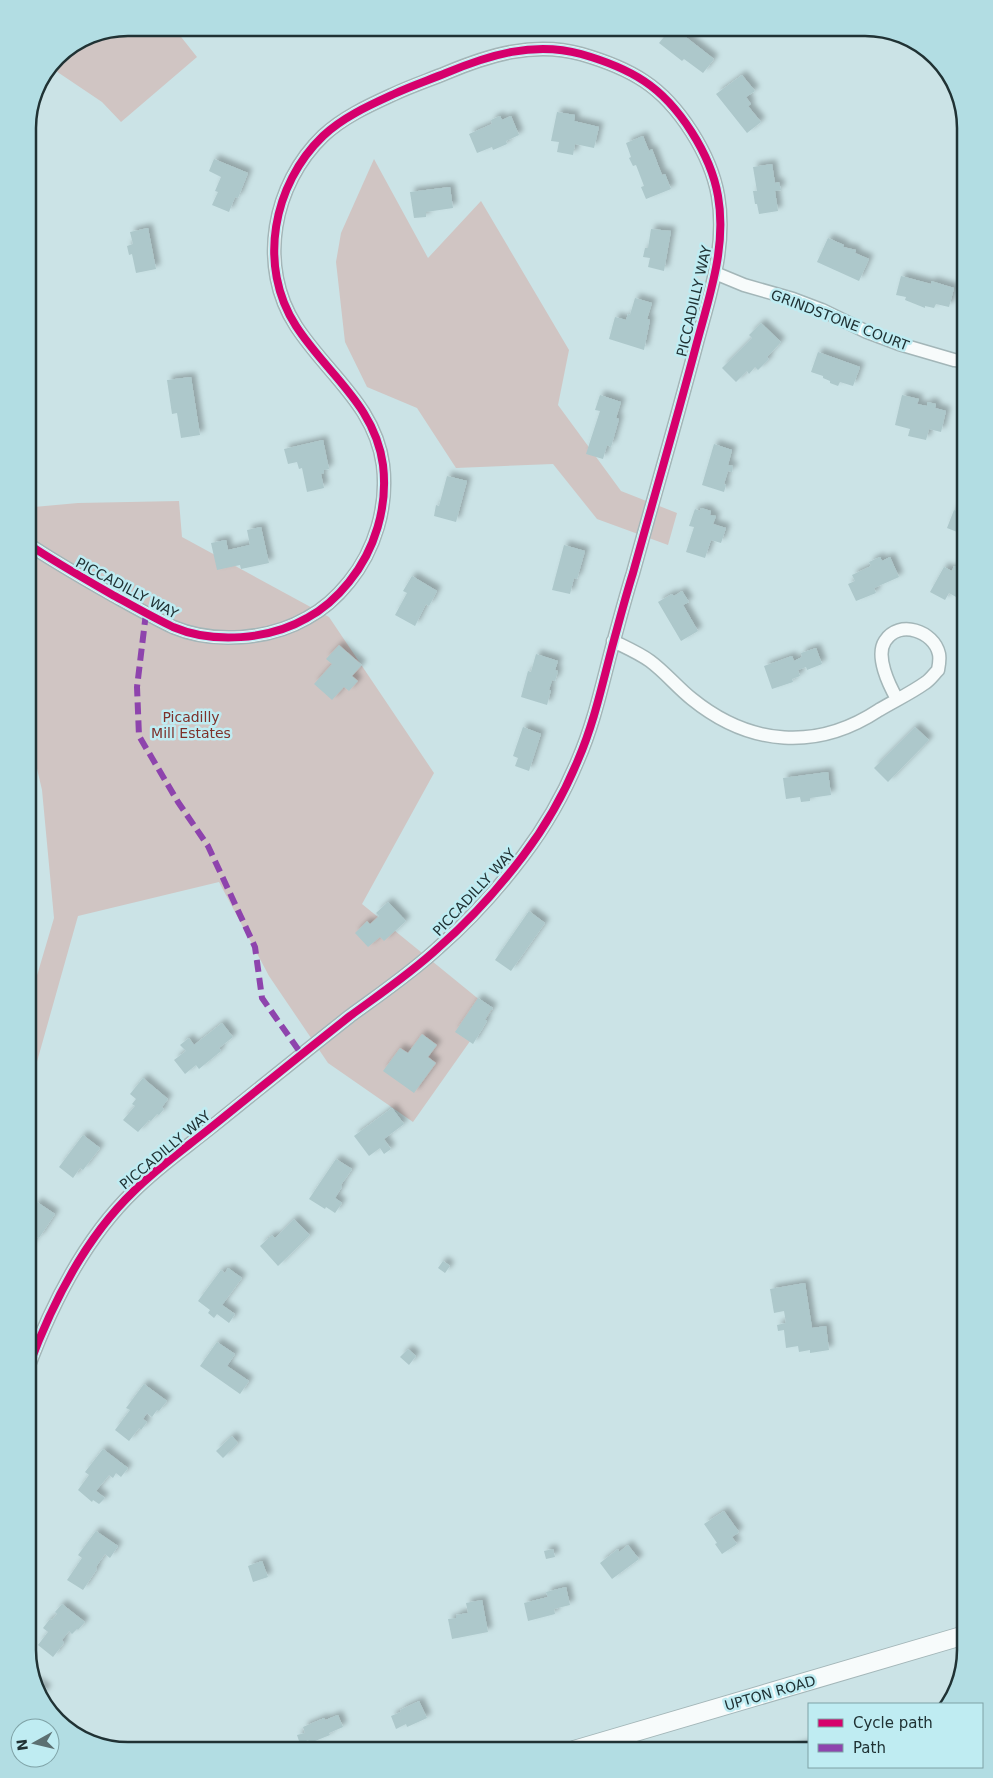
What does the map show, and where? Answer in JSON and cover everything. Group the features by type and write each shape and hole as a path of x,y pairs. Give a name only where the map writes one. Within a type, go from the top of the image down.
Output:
{"main road":[{"name":"UPTON ROAD","path":"602,1742 957,1639"}],"street":[{"name":"PICCADILLY WAY","path":"36,549 59,565 178,630 208,636 239,637 278,631 307,619 334,600 358,571 374,539 382,514 383,459 363,408 294,322 280,294 274,251 278,214 286,186 301,161 320,138 341,120 395,93 474,61 505,52 533,49 572,52 611,64 647,83 675,110 700,145 712,170 719,198 721,236 715,273 595,714 578,760 552,813 526,853 480,906 435,951 174,1156 132,1192 102,1227 72,1274 47,1320 36,1348"},
{"name":"GRINDSTONE COURT","path":"715,273 744,286 793,299 822,310 867,332 899,344 957,360"},
{"path":"614,640 650,661 693,700 724,719 749,731 776,738 801,738 853,726 926,682 938,670 939,654 932,640 920,630 904,629 894,633 885,641 882,651 883,667 887,680 897,699"}],"green space":[{"path":"180,36 197,57 121,122 102,102 56,71 68,59 88,46 104,39 116,37"},
{"path":"374,159 428,258 481,201 569,350 558,405 621,491 677,513 668,545 597,519 553,464 456,468 417,408 367,387 345,342 336,262 341,233"},
{"name":"Picadilly Mill Estates","path":"179,501 182,537 329,617 434,773 362,904 492,1010 413,1122 328,1063 269,976 219,882 78,916 36,1065 36,979 54,918 42,790 36,764 36,507 78,503"}],"building":[{"path":"665,36 685,36 714,59 703,73 684,59 682,61 659,43"},
{"path":"742,75 755,91 746,97 751,104 748,106 761,122 747,133 716,94"},
{"path":"557,112 575,115 574,121 599,127 594,148 575,144 573,155 557,152 559,142 551,141"},
{"path":"500,116 502,120 511,116 519,135 506,141 507,144 493,150 492,147 477,153 469,134 492,124 491,120"},
{"path":"643,136 649,151 652,149 662,175 665,174 671,189 646,199 641,187 644,186 636,165 633,166 629,158 631,157 626,143"},
{"path":"214,159 248,173 238,198 235,197 229,212 212,205 218,192 215,191 221,177 209,171"},
{"path":"772,164 775,183 779,182 781,190 775,191 778,211 759,214 753,191 757,191 753,167"},
{"path":"450,187 453,208 426,212 426,217 414,218 410,192"},
{"path":"148,228 156,269 136,273 132,254 129,255 127,246 133,244 130,232"},
{"path":"651,229 671,231 664,271 648,267 650,258 643,257 645,248 648,248"},
{"path":"828,238 844,245 843,247 856,250 855,253 869,259 859,281 817,262"},
{"path":"901,276 931,284 931,281 954,288 949,307 936,304 934,308 925,306 925,308 905,300 906,297 896,295"},
{"path":"635,298 652,303 647,319 650,320 644,350 609,339 615,317 626,320 628,314 630,315"},
{"path":"761,323 781,342 767,357 769,359 758,370 755,367 749,374 747,371 736,382 722,368 752,338 749,335"},
{"path":"818,352 860,367 853,386 840,382 838,386 830,383 823,376 811,372"},
{"path":"191,377 200,435 181,438 177,413 172,414 167,380"},
{"path":"600,395 621,402 616,418 619,419 611,447 607,445 603,459 586,454 600,411 595,410"},
{"path":"902,395 919,399 917,404 927,406 927,402 936,404 935,408 946,411 941,432 929,429 926,440 908,436 910,429 895,425"},
{"path":"323,440 329,469 324,470 324,473 321,474 324,488 307,492 302,468 299,469 297,462 288,464 284,449"},
{"path":"714,444 732,450 728,465 733,466 732,472 728,471 724,492 702,485"},
{"path":"447,476 467,481 456,522 434,516 436,505 439,506"},
{"path":"701,508 711,511 710,515 716,516 713,524 726,528 721,543 711,540 705,558 686,552 694,527 689,526 695,509 700,511"},
{"path":"954,510 957,511 957,532 947,528"},
{"path":"261,527 269,563 241,569 240,565 217,570 211,543 226,540 228,550 250,545 247,530"},
{"path":"564,545 585,551 577,579 574,578 570,594 552,590"},
{"path":"880,557 882,561 890,557 899,577 874,588 876,593 856,601 848,584 855,581 852,575 871,566 869,562"},
{"path":"954,566 957,568 957,598 949,593 945,600 930,592 944,567 952,571"},
{"path":"412,576 437,591 429,606 426,604 415,626 395,615 407,593 403,591"},
{"path":"682,591 689,602 683,605 698,631 681,641 658,602"},
{"path":"339,645 362,665 352,676 358,681 349,691 344,687 332,700 314,684 332,664 326,659"},
{"path":"816,648 822,664 807,670 806,667 798,670 800,676 792,679 793,682 772,689 764,666 792,656 794,661 802,657 801,653"},
{"path":"536,654 558,661 555,670 558,671 555,681 552,680 547,705 521,697 528,671 531,672"},
{"path":"523,727 541,734 529,771 515,766 518,758 513,756"},
{"path":"915,727 929,740 888,782 874,768"},
{"path":"828,772 831,795 810,798 810,801 801,802 800,797 786,799 783,778"},
{"path":"388,902 406,921 384,941 380,937 368,947 355,933 367,921 370,924 379,916 376,913"},
{"path":"529,911 545,923 511,971 495,960"},
{"path":"478,998 493,1008 473,1044 455,1032"},
{"path":"222,1023 233,1037 219,1048 221,1051 199,1069 196,1065 185,1074 174,1060 186,1051 180,1045 189,1038 194,1045"},
{"path":"422,1034 437,1045 428,1057 436,1063 414,1093 383,1071 400,1048 408,1053"},
{"path":"143,1078 168,1099 159,1115 157,1114 151,1121 149,1120 138,1132 123,1120 135,1106 132,1104 136,1099 130,1094"},
{"path":"392,1108 404,1124 384,1139 391,1149 384,1154 380,1148 369,1156 354,1136"},
{"path":"83,1135 100,1148 83,1170 80,1168 73,1178 59,1167"},
{"path":"336,1159 352,1169 335,1198 342,1203 335,1213 309,1199"},
{"path":"37,1202 55,1214 39,1238 36,1238"},
{"path":"294,1219 310,1235 278,1266 260,1246 272,1235 275,1238"},
{"path":"443,1261 450,1266 445,1273 438,1268"},
{"path":"228,1268 242,1278 222,1305 235,1314 229,1323 217,1314 214,1318 208,1313 210,1310 198,1301 221,1270 225,1273"},
{"path":"805,1283 812,1328 826,1326 829,1350 810,1353 810,1350 799,1352 798,1346 786,1348 784,1330 778,1331 777,1325 786,1323 784,1311 774,1313 770,1289"},
{"path":"217,1342 235,1354 227,1366 249,1381 240,1394 200,1366"},
{"path":"408,1349 416,1356 409,1365 400,1357"},
{"path":"144,1384 167,1401 152,1417 147,1413 143,1419 147,1422 141,1430 139,1428 129,1441 115,1430 130,1410 126,1408"},
{"path":"232,1436 238,1443 223,1458 216,1451"},
{"path":"103,1449 128,1468 121,1477 116,1473 113,1478 109,1475 96,1491 105,1498 99,1504 93,1500 92,1502 78,1490 89,1475 85,1472"},
{"path":"724,1511 739,1532 732,1537 737,1544 722,1554 704,1524"},
{"path":"96,1531 118,1546 110,1558 105,1554 83,1590 67,1580 82,1558 78,1555"},
{"path":"628,1545 639,1559 612,1579 600,1563 618,1549 619,1552"},
{"path":"553,1549 555,1557 546,1559 544,1551"},
{"path":"262,1561 268,1577 253,1582 248,1566"},
{"path":"566,1587 570,1605 554,1609 555,1614 528,1621 524,1603 548,1597 546,1592"},
{"path":"482,1600 488,1632 452,1639 448,1619 456,1618 456,1615 468,1613 466,1603"},
{"path":"62,1604 85,1622 72,1634 69,1631 62,1640 64,1643 53,1657 38,1645 48,1632 43,1628 57,1614 55,1612"},
{"path":"419,1701 427,1718 407,1727 406,1724 396,1729 391,1716"},
{"path":"338,1715 343,1727 312,1742 308,1740 299,1742 297,1735 305,1733 303,1727 324,1718 325,1720"}],"marked path":[{"path":"146,613 137,687 139,736 178,802 208,846 255,947 262,998 302,1055"}],"cycle path":[{"path":"36,549 134,607 173,627 205,636 241,637 258,635 292,625 325,607 340,593 358,570 373,542 381,512 384,481 383,465 378,444 360,407 296,326 284,303 277,278 274,252 276,227 282,201 292,178 306,155 323,136 348,117 407,88 462,66 512,52 546,49 563,50 605,62 644,81 657,91 681,117 701,148 714,180 718,196 720,234 715,272 681,403 594,715 573,773 554,810 539,834 513,868 483,904 450,938 161,1167 116,1210 85,1251 71,1274 36,1348"}]}
